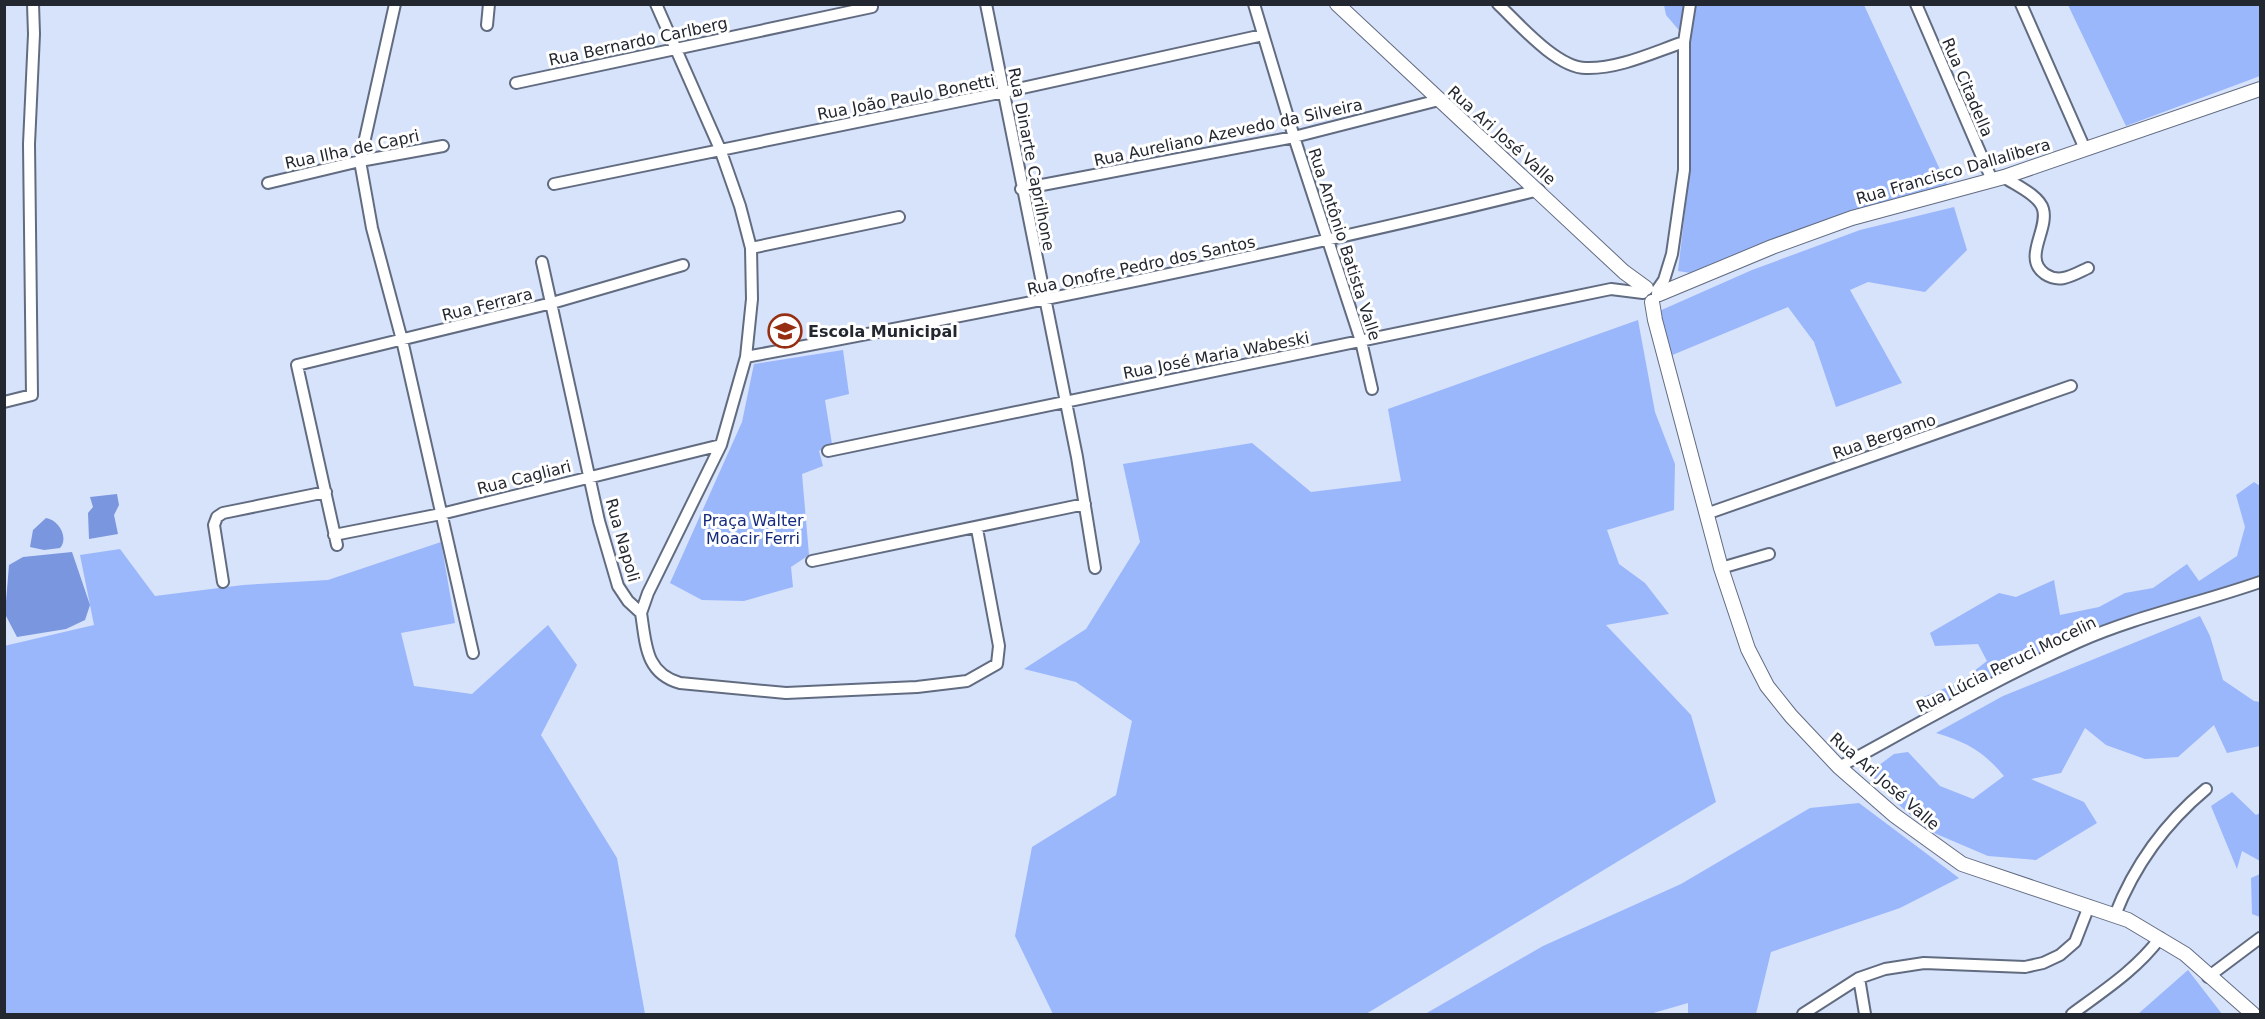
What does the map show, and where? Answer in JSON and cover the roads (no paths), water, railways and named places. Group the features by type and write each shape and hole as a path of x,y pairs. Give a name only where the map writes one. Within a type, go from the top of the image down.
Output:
{"street":[{"path":"4,402 32,395 29,144 34,34 33,4"},
{"path":"395,4 360,161 372,228 402,340 473,653"},
{"path":"487,25 489,4"},
{"path":"656,4 720,149 751,248 752,299 746,357 721,445 648,593 641,613 646,647 656,669 665,679 786,693 917,687 967,681 985,673 997,664 999,646 976,529"},
{"name":"Rua Dinarte Caprilhone","path":"986,4 1021,189 1046,301 1095,568"},
{"name":"Rua Antônio Batista Valle","path":"1254,4 1294,136 1361,341 1372,389"},
{"name":"Rua Ari José Valle","path":"1337,4 1539,190 1624,272 1657,290 1654,320 1721,567 1748,649 1767,686 1791,716 1839,766 1894,815 1962,864 2115,915 2160,938 2185,954 2208,977 2253,1014"},
{"path":"1498,4 1549,51 1566,62 1585,69 1612,65 1684,42"},
{"path":"1657,290 1672,254 1683,170 1684,42 1690,4"},
{"name":"Rua Citadella","path":"1916,4 1998,179"},
{"path":"2021,4 2085,149"},
{"name":"Rua Bernardo Carlberg","path":"516,83 674,47 872,7"},
{"name":"Rua João Paulo Bonetti","path":"554,184 1004,92 1263,34"},
{"name":"Rua Francisco Dallalibera","path":"1657,290 1852,218 1998,179 2260,89"},
{"name":"Rua Aureliano Azevedo da Silveira","path":"1021,189 1294,136 1439,100"},
{"name":"Rua Ilha de Capri","path":"268,183 360,161 443,146"},
{"path":"1998,179 2040,201 2044,210 2034,258 2039,270 2051,278 2064,279 2088,268"},
{"name":"Rua Onofre Pedro dos Santos","path":"746,357 1046,301 1329,241 1539,190"},
{"path":"751,248 899,217"},
{"name":"Rua Napoli","path":"542,262 600,521 618,586 628,601 641,613"},
{"name":"Rua Ferrara","path":"326,492 297,365 552,303 683,265"},
{"path":"1611,289 1624,272"},
{"name":"Rua José Maria Wabeski","path":"828,451 1065,400 1611,289 1657,290"},
{"name":"Rua Bergamo","path":"1707,514 2072,386"},
{"name":"Rua Cagliari","path":"326,492 336,540 591,475 721,445"},
{"path":"223,582 214,525 217,517 224,513 326,492"},
{"path":"812,561 976,529 1085,504"},
{"path":"1721,567 1769,554"},
{"name":"Rua Lúcia Peruci Mocelin","path":"1839,766 1977,692 2079,642 2172,607 2260,582"},
{"path":"2115,915 2136,868 2152,844 2181,810 2206,789"},
{"path":"1803,1014 1858,978 1885,969 1924,963 2025,967 2043,963 2060,955 2076,942 2089,906"},
{"path":"2072,1014 2128,972 2160,938"},
{"path":"2208,977 2260,938"},
{"path":"1858,978 1865,1014"}],"place":[{"name":"Escola Municipal","path":"785,331"}],"park label":[{"name":"Praça Walter Moacir Ferri","path":"753,529"}]}
